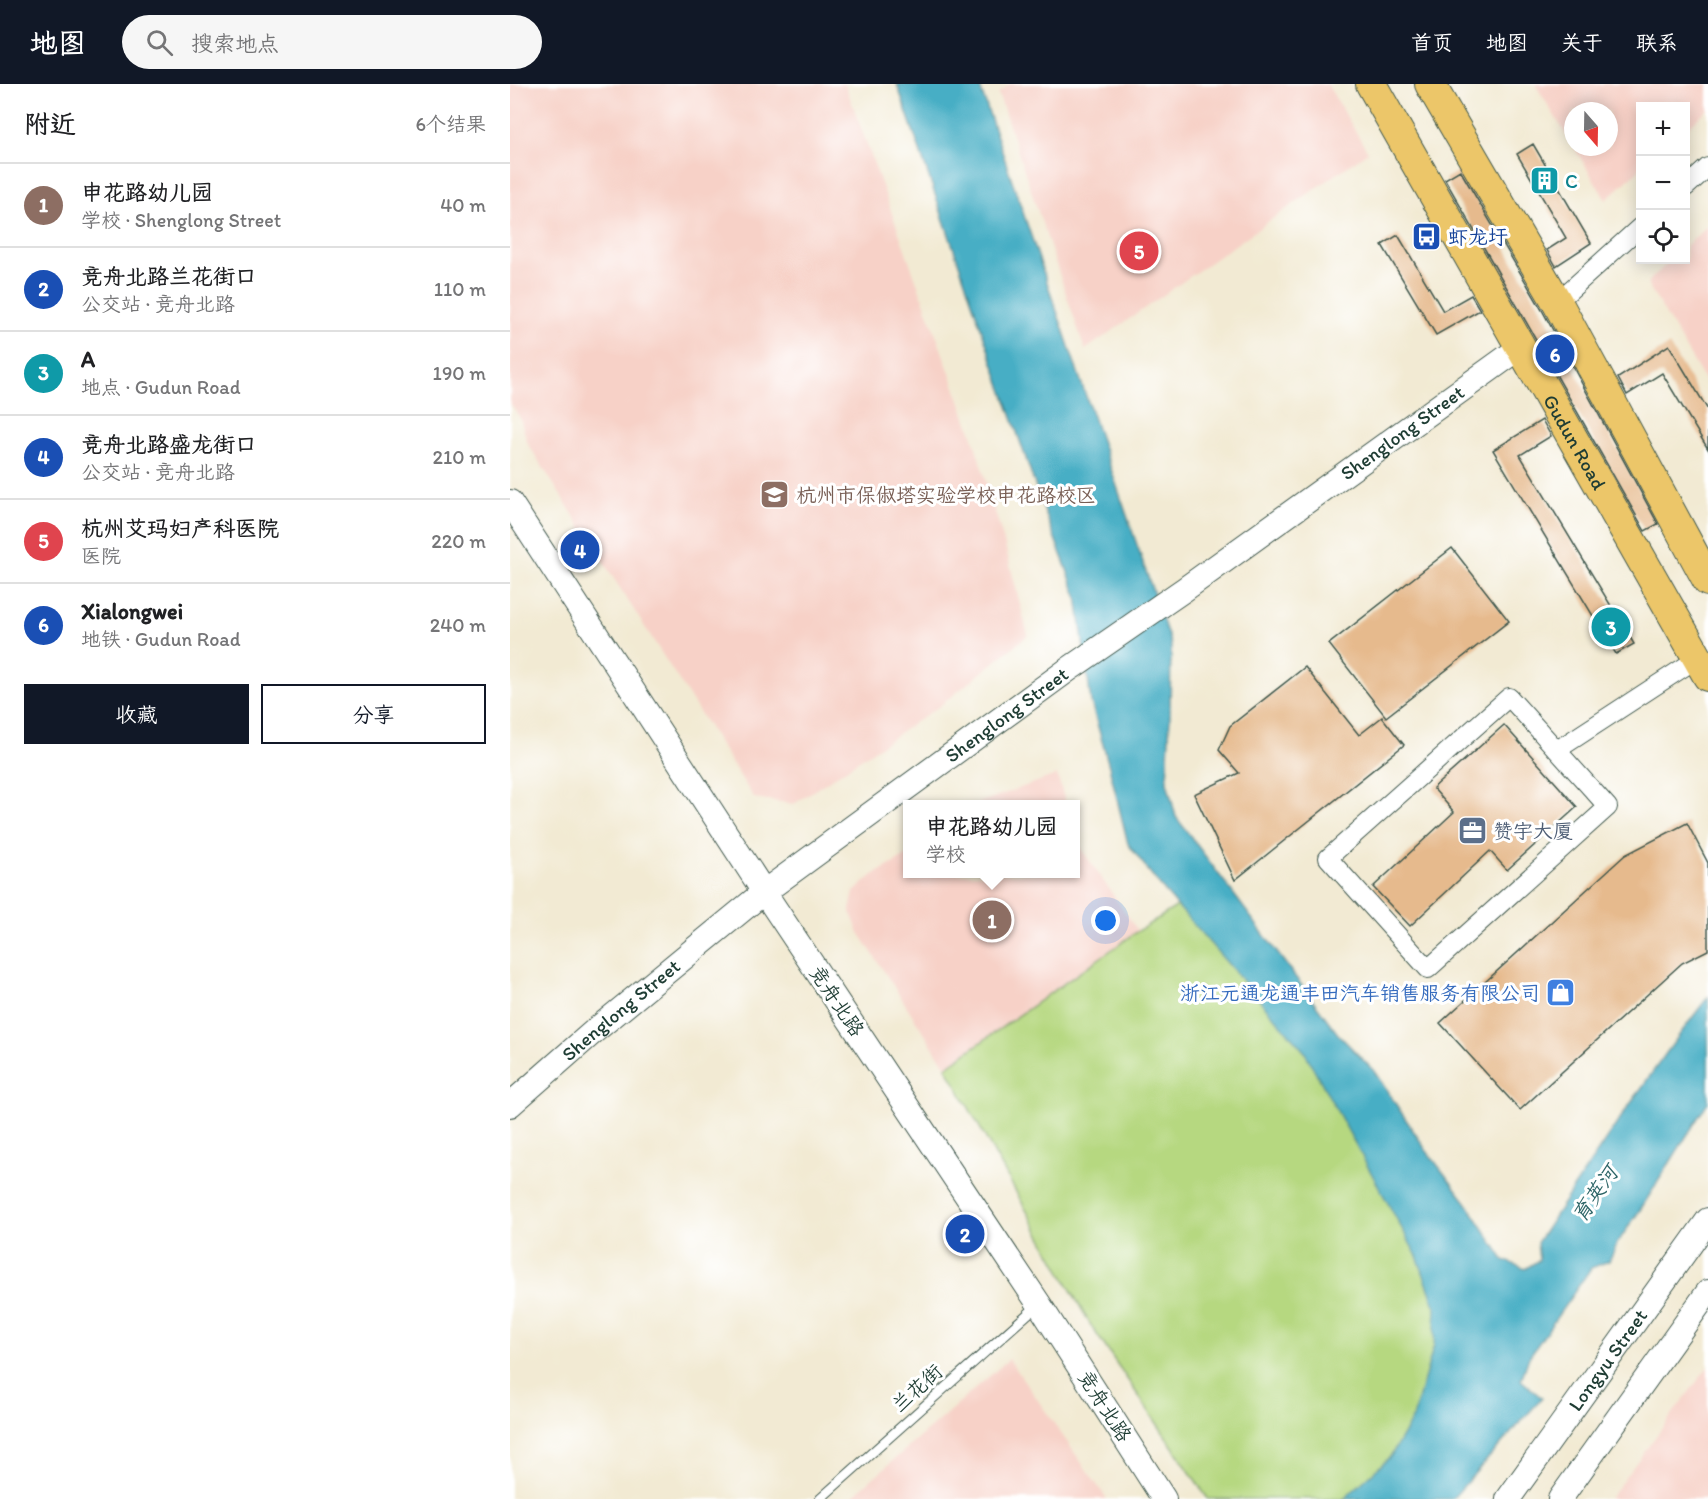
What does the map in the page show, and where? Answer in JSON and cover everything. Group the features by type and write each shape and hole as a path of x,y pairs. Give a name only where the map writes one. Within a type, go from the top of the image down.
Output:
{"main road":[{"name":"Gudun Road","path":"1371,84 1703,667"},
{"path":"1430,84 1557,302 1708,581"}],"street":[{"path":"1690,183 1708,167"},
{"path":"1557,302 1636,231"},
{"name":"Shenglong Street","path":"510,1105 592,1033 764,892 1069,669 1185,589 1521,347"},
{"name":"竞舟北路","path":"510,502 764,892 1039,1304 1164,1499"},
{"path":"1557,750 1703,667"},
{"path":"1509,697 1557,750 1608,807 1428,969 1328,858 1509,697"},
{"name":"Longyu Street","path":"1508,1499 1708,1220"},
{"path":"1560,1499 1708,1292"}],"lane":[{"name":"兰花街","path":"820,1499 1039,1304"}],"shaded area":[{"name":"杭州市保俶塔实验学校申花路校区","path":"510,84 845,84 971,431 1005,545 1028,635 941,705 794,804 754,798 528,444 520,418 510,403"},
{"path":"1010,84 1327,84 1368,152 1085,350 998,93"},
{"path":"1535,84 1708,84 1708,109 1690,125 1690,102 1636,102 1636,173 1606,200 1579,156 1618,156 1618,102 1564,102 1564,131"},
{"path":"1708,225 1708,386 1647,283 1667,264 1690,264 1690,242"},
{"path":"1056,775 1065,800 987,800"},
{"path":"1080,847 1138,931 946,1067 858,931 850,910 854,892 873,875 903,858 903,878 1080,878"},
{"path":"1009,1359 1107,1499 849,1499"},
{"path":"1708,1367 1708,1499 1609,1499 1695,1384"}],"green space":[{"path":"1204,889 1508,1347 1392,1499 1208,1499 1090,1324 946,1067 1138,931"}],"water":[{"name":"育英河","path":"897,84 979,84 1171,644 1167,782 1176,817 1338,1034 1374,1071 1426,1150 1466,1202 1504,1260 1525,1269 1539,1260 1537,1243 1642,1088 1708,997 1708,1102 1618,1242 1609,1261 1591,1268 1529,1357 1521,1380 1542,1398 1452,1499 1344,1499 1390,1457 1413,1418 1434,1345 1436,1308 1417,1256 1304,1051 1161,887 1128,844 1091,702 1077,596 1041,502"}],"building":[{"path":"1533,144 1591,243 1556,266 1547,250 1566,238 1517,154"},
{"path":"1460,170 1542,310 1658,524 1645,531 1445,179"},
{"path":"1398,235 1443,311 1471,295 1480,310 1436,335 1382,245"},
{"path":"1669,345 1708,410 1708,449 1662,373 1627,395 1618,378"},
{"path":"1542,420 1551,436 1520,455 1634,644 1616,654 1493,450"},
{"path":"1452,548 1509,621 1386,717 1329,644"},
{"path":"1305,667 1359,735 1382,717 1404,745 1235,880 1194,794 1239,773 1219,750 1230,726"},
{"path":"1504,725 1577,807 1507,870 1490,851 1410,926 1373,887 1454,812 1433,788"},
{"name":"浙江元通龙通丰田汽车销售服务有限公司","path":"1687,823 1708,863 1708,950 1682,963 1520,1110 1440,1023 1625,855"}],"place":[{"name":"C","path":"1544,181"},
{"name":"虾龙圩","path":"1427,237"},
{"name":"杭州艾玛妇产科医院","path":"1139,251"},
{"name":"Xialongwei","path":"1555,354"},
{"name":"杭州市保俶塔实验学校申花路校区","path":"775,495"},
{"name":"竞舟北路盛龙街口","path":"580,550"},
{"name":"A","path":"1611,627"},
{"name":"赞宇大厦","path":"1472,831"},
{"name":"申花路幼儿园","path":"992,920"},
{"name":"浙江元通龙通丰田汽车销售服务有限公司","path":"1561,993"},
{"name":"竞舟北路兰花街口","path":"965,1234"}]}
